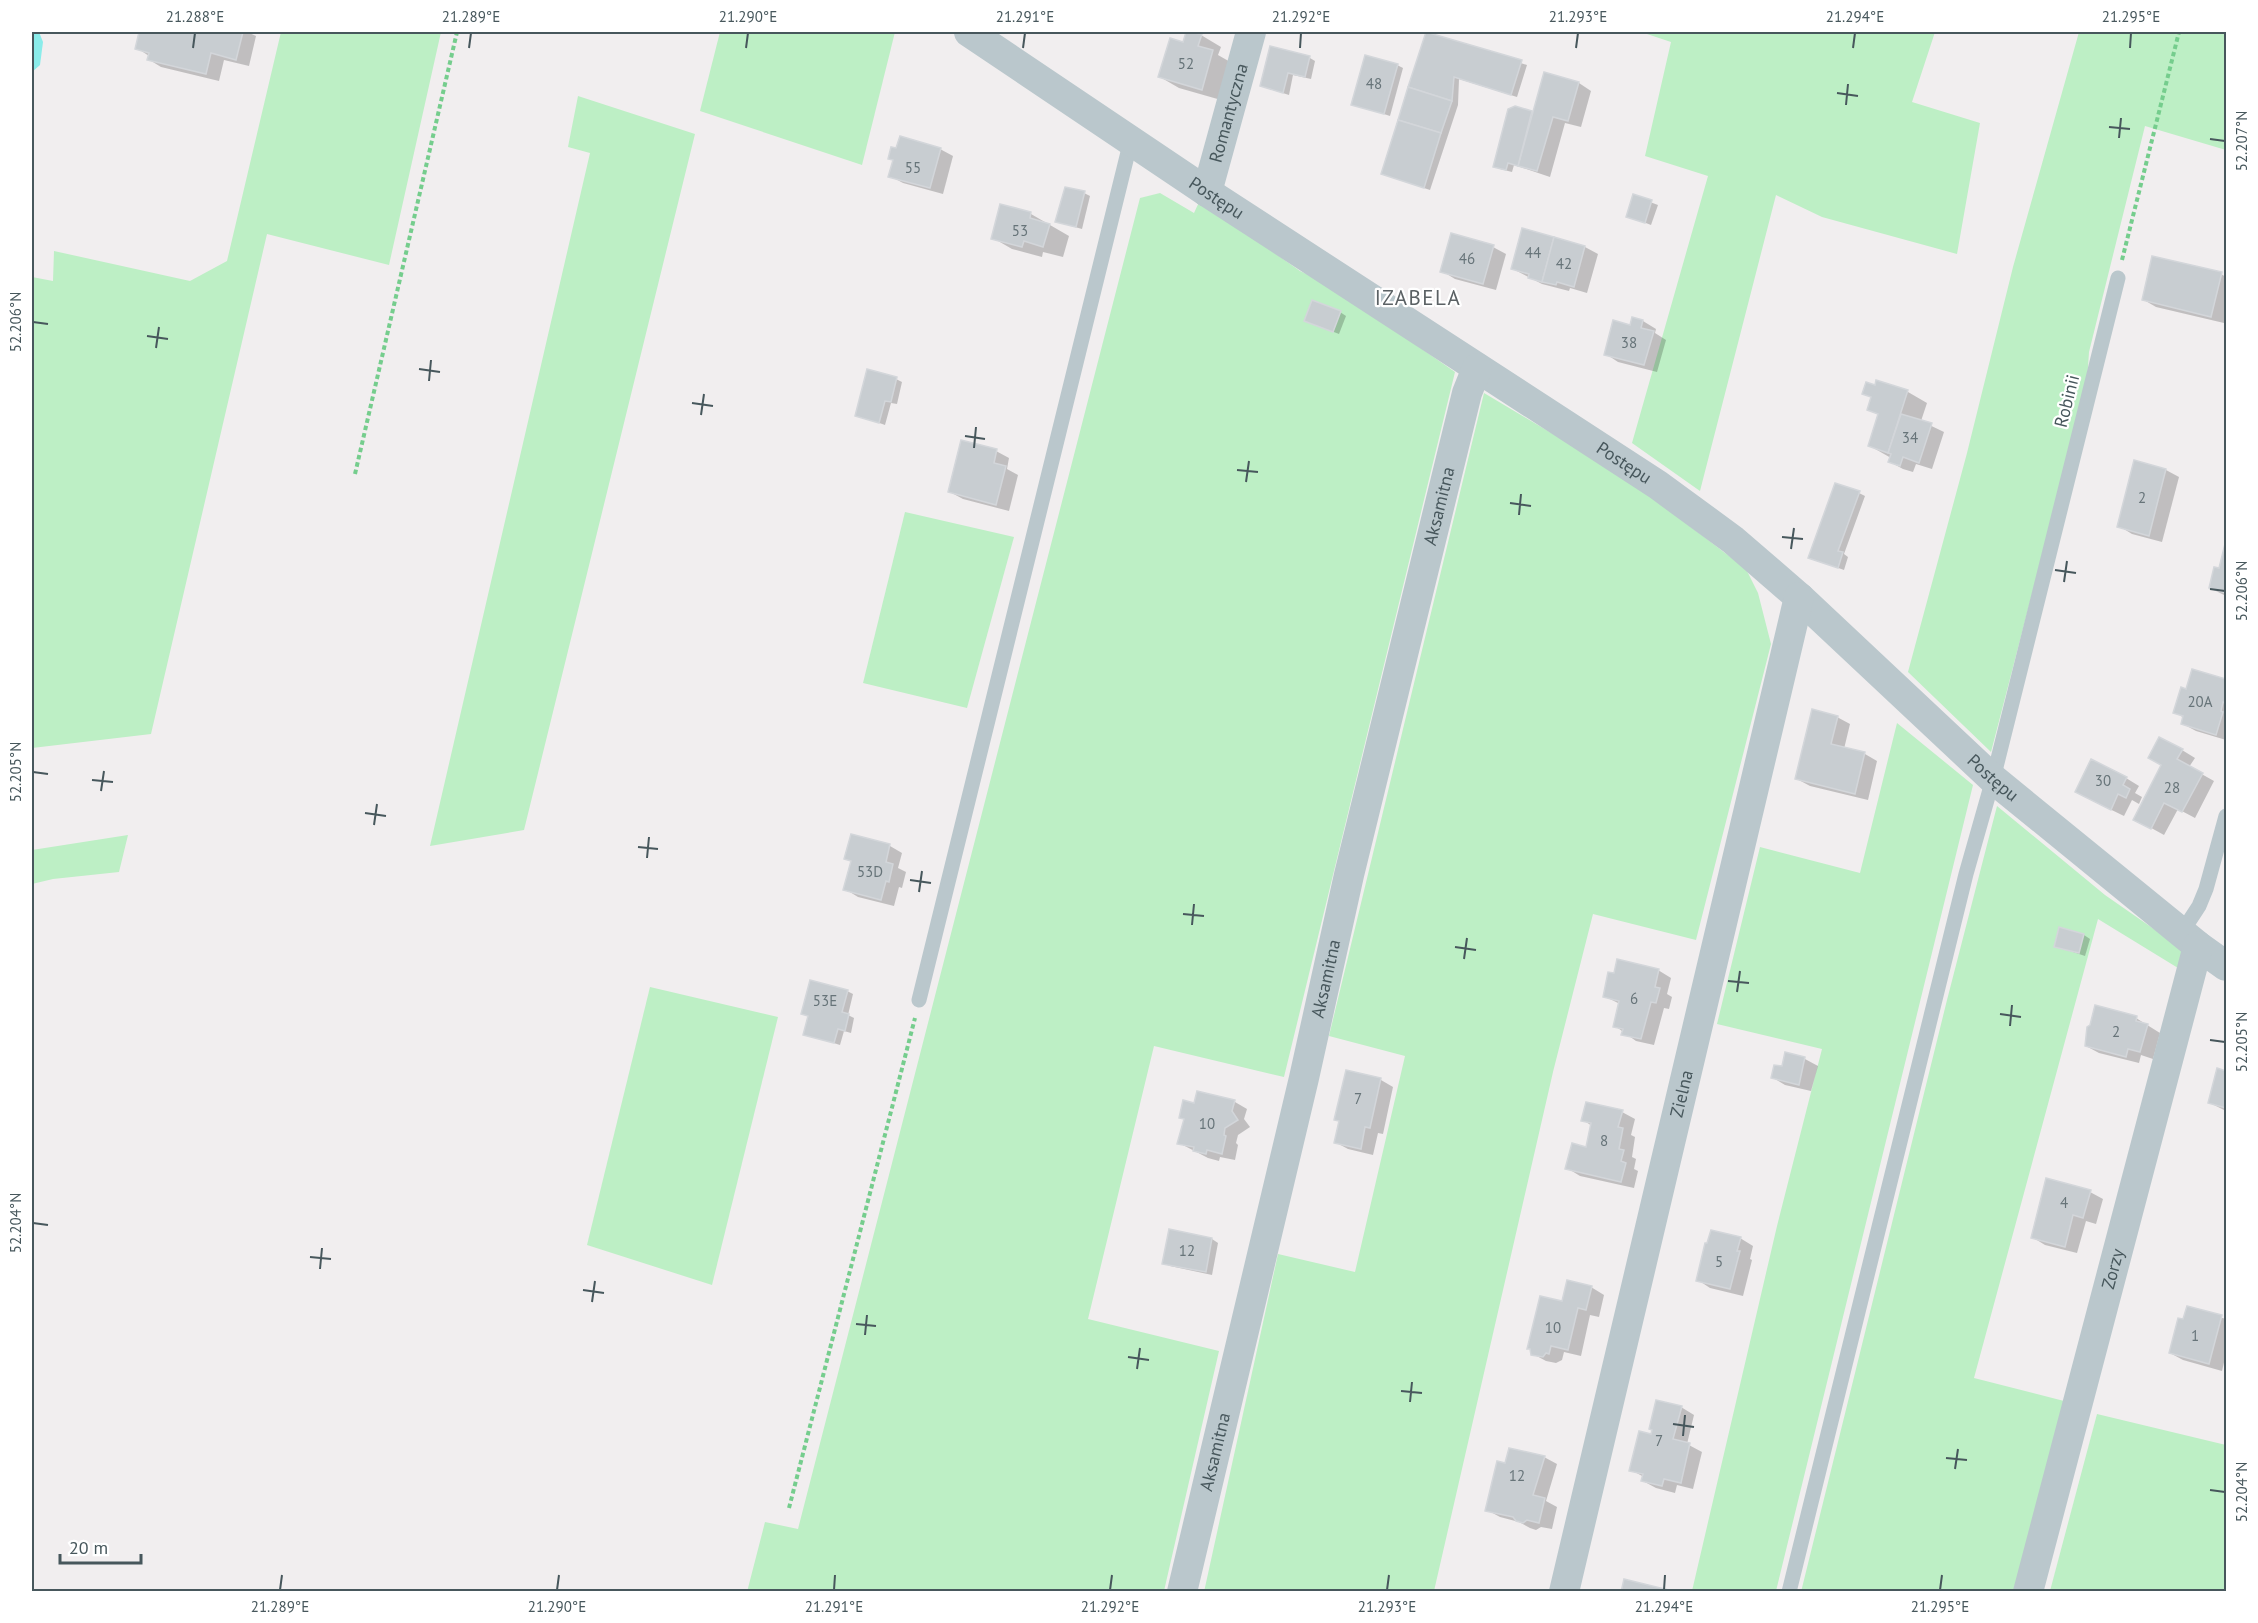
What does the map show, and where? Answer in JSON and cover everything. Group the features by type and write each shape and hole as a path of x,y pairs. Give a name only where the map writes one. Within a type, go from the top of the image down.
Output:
{"street":[{"name":"Postępu","path":"969,32 999,41 1131,140 1207,192 1658,485 1733,540 1799,597 1992,779 2226,966"},
{"name":"Romantyczna","path":"1207,192 1251,32"},
{"name":"Aksamitna","path":"1182,1592 1304,1078 1349,874 1467,393 1477,368"},
{"name":"Zielna","path":"1564,1592 1799,597"},
{"name":"Zorzy","path":"2028,1592 2190,939"}],"lane":[{"path":"919,1000 1131,140"},
{"name":"Robinii","path":"1789,1592 1966,874 2118,278"},
{"path":"2190,939 2226,816"}],"path":[{"path":"355,474 457,32"},
{"path":"2118,278 2178,32"},
{"path":"789,1508 919,1000"}],"green space":[{"path":"281,32 441,32 389,265 267,234 151,734 32,748 32,277 53,281 54,251 190,281 227,261"},
{"path":"720,32 895,32 862,165 700,111"},
{"path":"1641,32 1935,32 1912,102 1980,123 1957,254 1822,217 1776,195 1700,491 1632,443 1708,176 1645,156 1671,42"},
{"path":"2079,32 2226,32 2226,150 2145,126 2089,352 2087,382 1991,752 1908,672 1967,453 2013,267"},
{"path":"578,96 695,134 524,830 430,846 590,153 568,147"},
{"path":"1160,193 1194,213 1200,200 1300,271 1330,285 1455,372 1284,1077 1154,1046 1088,1319 1219,1351 1164,1591 747,1592 765,1522 798,1529 1140,198"},
{"path":"1484,393 1627,478 1746,569 1758,593 1771,644 1696,940 1593,914 1553,1072 1434,1591 1204,1592 1278,1254 1355,1272 1405,1056 1329,1036"},
{"path":"905,512 1014,537 967,708 863,683"},
{"path":"1897,723 1973,785 1776,1591 1692,1591 1777,1226 1822,1049 1717,1024 1760,847 1860,873"},
{"path":"1997,806 2105,895 2184,950 2178,968 2098,919 1974,1378 2064,1401 2014,1591 1801,1592 1947,1000"},
{"path":"128,835 119,872 53,879 32,884 32,850"},
{"path":"650,987 778,1017 712,1285 587,1245"},
{"path":"2097,1414 2226,1445 2226,1591 2050,1591"}],"water":[{"path":"32,32 39,32 43,42 40,65 32,72"}],"building":[{"path":"139,32 243,32 236,60 211,53 206,74 147,60 149,53 135,49"},
{"path":"1186,32 1202,34 1198,46 1213,50 1202,90 1158,77 1170,38 1183,42"},
{"path":"1426,32 1522,60 1511,95 1454,77 1452,101 1408,87"},
{"path":"1270,46 1310,56 1305,77 1288,73 1283,93 1260,86"},
{"path":"1365,55 1398,64 1384,114 1351,105"},
{"path":"1544,72 1579,82 1568,121 1553,117 1537,171 1518,166"},
{"path":"1408,87 1452,101 1441,133 1398,120"},
{"path":"1515,106 1532,111 1518,166 1508,163 1506,170 1493,167 1508,109"},
{"path":"1398,120 1441,133 1424,188 1381,174"},
{"path":"900,136 941,148 930,188 888,177 893,160 888,159 891,147 896,148"},
{"path":"1065,187 1085,191 1076,227 1055,222"},
{"path":"1633,194 1652,200 1645,223 1626,217"},
{"path":"1000,204 1031,212 1030,218 1050,224 1043,247 1024,241 1022,247 991,239"},
{"path":"1522,228 1554,237 1542,282 1528,278 1529,274 1511,269"},
{"path":"1451,233 1494,245 1483,284 1440,272"},
{"path":"1554,237 1585,246 1574,287 1557,282 1556,285 1542,282"},
{"path":"2152,256 2222,272 2211,317 2142,300"},
{"path":"1312,300 1341,311 1333,332 1304,321"},
{"path":"1632,317 1643,320 1641,328 1654,331 1644,365 1604,355 1613,320 1630,325"},
{"path":"867,369 897,377 891,402 885,401 879,423 855,416"},
{"path":"1876,380 1908,390 1888,453 1868,446 1878,414 1867,410 1871,397 1862,394 1866,382 1875,385"},
{"path":"1901,414 1932,423 1919,463 1903,457 1900,466 1888,462 1891,454 1888,453"},
{"path":"961,440 997,449 994,463 1006,466 996,505 948,492"},
{"path":"2134,460 2166,469 2149,536 2117,527"},
{"path":"1835,483 1860,491 1838,551 1843,552 1838,568 1808,558"},
{"path":"2226,540 2226,593 2209,588 2214,567 2219,568"},
{"path":"2192,669 2226,679 2226,703 2223,702 2221,711 2223,712 2216,735 2181,724 2183,716 2173,713 2181,687 2186,689"},
{"path":"1812,709 1838,716 1831,744 1865,752 1855,794 1795,779"},
{"path":"2159,737 2183,749 2177,759 2203,773 2182,812 2164,803 2151,829 2133,820 2161,765 2148,758"},
{"path":"2091,759 2127,777 2123,785 2130,789 2126,798 2118,794 2111,810 2075,792"},
{"path":"851,834 890,844 886,862 893,864 889,882 886,881 881,900 843,890 851,861 844,859"},
{"path":"2059,927 2084,934 2079,953 2054,947"},
{"path":"1617,959 1659,969 1655,987 1660,988 1656,1003 1651,1002 1641,1039 1621,1035 1623,1029 1613,1027 1619,1001 1603,997 1608,972 1614,973"},
{"path":"810,980 848,990 842,1012 849,1014 845,1031 838,1029 834,1043 803,1035 808,1016 801,1014"},
{"path":"2095,1005 2137,1016 2136,1021 2148,1024 2140,1052 2128,1049 2126,1057 2085,1046 2087,1027 2090,1025"},
{"path":"1785,1052 1805,1057 1799,1085 1771,1078 1774,1065 1782,1066"},
{"path":"2217,1068 2226,1071 2226,1108 2208,1103"},
{"path":"1346,1070 1381,1078 1370,1128 1365,1127 1361,1149 1334,1143 1339,1121 1334,1120"},
{"path":"1197,1091 1235,1100 1232,1111 1238,1120 1225,1128 1224,1135 1226,1136 1222,1154 1207,1150 1206,1154 1193,1151 1194,1147 1177,1144 1184,1119 1179,1118 1183,1100 1194,1103"},
{"path":"1586,1102 1623,1110 1618,1127 1623,1128 1619,1149 1624,1150 1621,1161 1626,1163 1621,1182 1565,1169 1572,1143 1586,1147 1591,1123 1581,1121"},
{"path":"2046,1178 2091,1190 2083,1218 2073,1215 2065,1247 2031,1238"},
{"path":"1169,1229 1212,1238 1206,1272 1162,1264"},
{"path":"1711,1230 1741,1237 1737,1251 1740,1251 1730,1289 1696,1281 1705,1243 1707,1243"},
{"path":"1567,1280 1592,1286 1586,1310 1578,1308 1568,1350 1551,1346 1549,1354 1546,1353 1543,1357 1531,1355 1530,1349 1527,1349 1540,1296 1562,1301"},
{"path":"2187,1306 2222,1315 2209,1364 2169,1353 2178,1318 2183,1319"},
{"path":"1656,1400 1682,1406 1673,1439 1690,1443 1681,1483 1664,1479 1662,1486 1641,1481 1643,1474 1629,1471 1639,1431 1651,1434 1652,1430 1649,1429"},
{"path":"1509,1448 1545,1456 1533,1495 1545,1498 1539,1523 1527,1520 1523,1523 1516,1521 1513,1517 1485,1511 1497,1461 1505,1463"},
{"path":"1624,1579 1673,1591 1673,1592 1621,1592"}],"district":[{"name":"IZABELA","path":"1418,298"}]}
